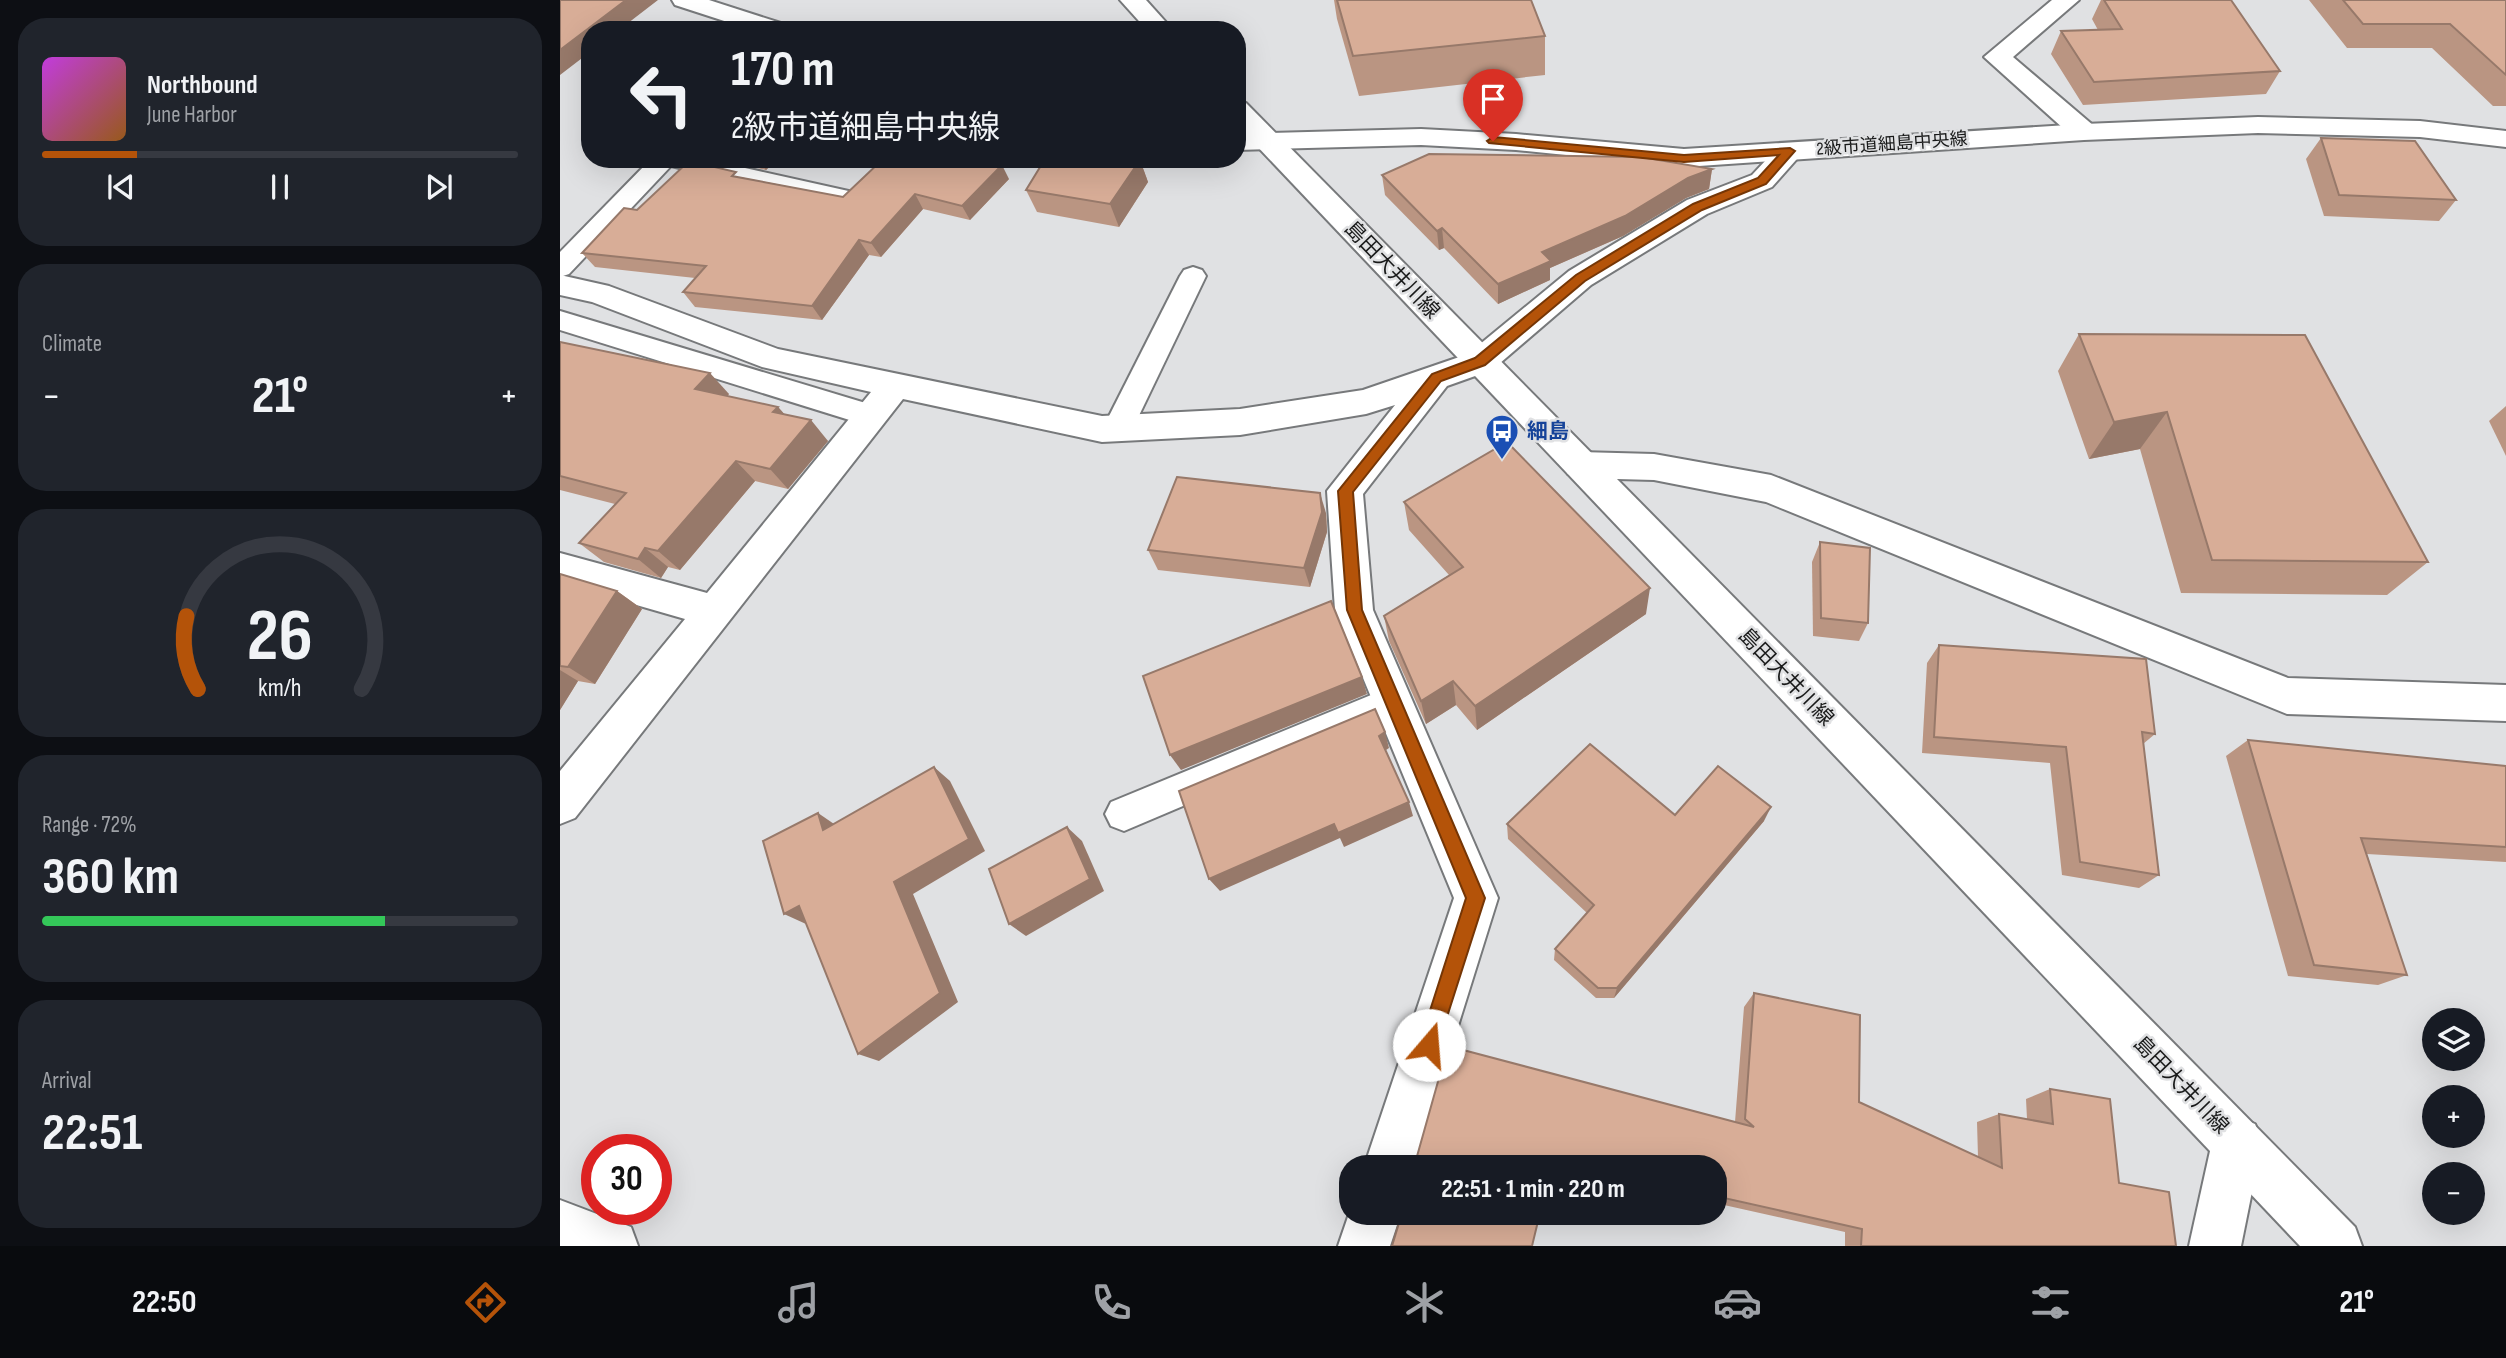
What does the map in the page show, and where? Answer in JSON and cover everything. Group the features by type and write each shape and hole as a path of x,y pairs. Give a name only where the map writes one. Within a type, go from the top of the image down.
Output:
{"street":[{"path":"684,0 750,21"},
{"path":"1132,0 1152,21"},
{"path":"2067,0 1997,57 2084,132"},
{"name":"2級市道細島中央線","path":"1253,142 1421,137 1516,142 1684,158 2084,132 2258,125 2420,129 2506,139"},
{"name":"島田大井川線","path":"1253,142 1480,362 2336,1246"},
{"path":"560,285 598,293 778,373 895,386 1102,429 1240,422 1366,402 1480,362 1580,278 1698,207 1762,181 1790,151"},
{"path":"1393,1155 1476,898 1354,610 1345,491 1436,377"},
{"path":"560,804 895,386"},
{"path":"1580,465 1654,467 1771,489 2287,696 2506,704"},
{"path":"560,568 715,611"},
{"path":"2215,1246 2237,1142"},
{"path":"1364,1246 1371,1225"},
{"path":"560,1226 612,1246"}],"lane":[{"path":"560,268 657,168"},
{"path":"711,168 844,198"},
{"path":"1118,428 1193,276"},
{"path":"560,320 778,373 872,416"},
{"path":"1124,814 1394,701"}],"building":[{"path":"560,0 626,0 598,21 581,21 581,34 560,50"},
{"path":"1337,0 1531,0 1545,36 1353,56"},
{"path":"2104,0 2231,0 2280,71 2094,82 2061,31 2122,29"},
{"path":"2343,0 2506,0 2506,75 2450,24 2363,24"},
{"path":"2321,138 2415,141 2456,200 2339,195"},
{"path":"1429,154 1641,157 1712,169 1688,178 1625,216 1542,252 1551,261 1498,284 1442,228 1437,231 1382,175"},
{"path":"682,168 719,168 736,172 732,176 843,197 874,168 999,168 962,206 915,194 871,243 859,240 812,306 683,292 706,266 582,253 624,208 637,210"},
{"path":"1039,168 1135,168 1110,204 1026,190"},
{"path":"2079,334 2305,335 2428,562 2212,560 2167,412 2114,422"},
{"path":"560,342 710,373 695,389 778,407 773,412 811,420 770,469 736,461 658,551 645,548 638,559 579,543 626,493 560,476"},
{"path":"1507,442 1650,588 1475,706 1453,681 1421,701 1384,616 1463,567 1404,502"},
{"path":"1177,477 1320,493 1322,512 1304,568 1148,550"},
{"path":"1820,542 1870,548 1868,623 1821,618"},
{"path":"560,574 617,591 568,667 560,666"},
{"path":"1331,601 1362,677 1170,755 1143,676"},
{"path":"1939,645 2146,659 2155,734 2142,732 2159,875 2080,862 2066,747 1934,737"},
{"path":"1375,709 1385,732 1379,736 1409,802 1338,833 1334,824 1209,879 1179,791"},
{"path":"2248,740 2506,766 2506,847 2361,838 2407,975 2314,965"},
{"path":"1590,744 1675,815 1718,766 1771,807 1617,988 1598,988 1555,949 1594,905 1507,824"},
{"path":"934,767 969,839 894,882 940,993 858,1054 799,906 784,914 763,841 818,813 823,830"},
{"path":"1067,827 1090,879 1009,924 989,869"},
{"path":"1754,993 1860,1015 1859,1102 2002,1168 1999,1114 2053,1124 2050,1089 2110,1099 2119,1183 2169,1192 2176,1246 1861,1246 1862,1229 1727,1199 1727,1155 1417,1155 1448,1046 1754,1127 1745,1119"},
{"path":"1398,1225 1537,1225 1532,1246 1392,1246"}],"place":[{"name":"細島","path":"1502,461"}],"route":[{"path":"1429,1045 1476,898 1354,610 1345,491 1436,377 1480,362 1580,278 1698,207 1762,181 1790,151 1684,158 1493,141"}]}
